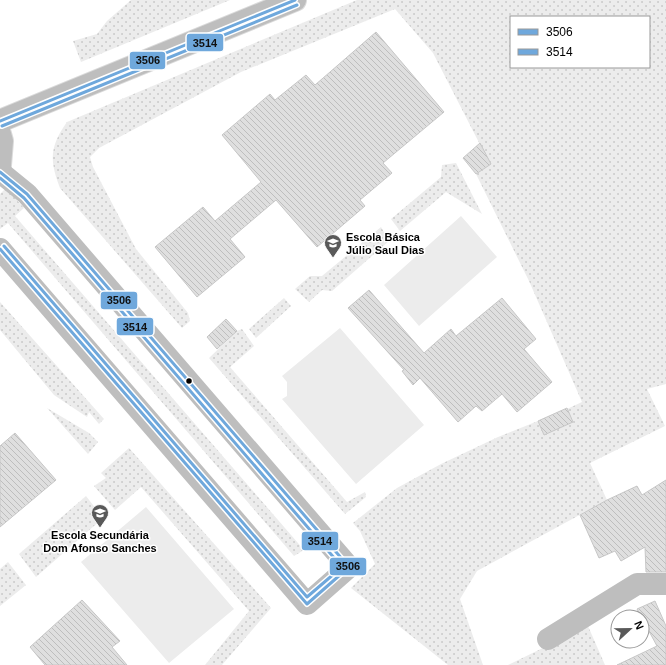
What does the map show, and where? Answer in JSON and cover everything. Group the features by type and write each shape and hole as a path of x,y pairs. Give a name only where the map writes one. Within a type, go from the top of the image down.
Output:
{"street":[{"path":"0,121 295,0"},
{"path":"0,134 2,141 0,165"},
{"path":"0,172 27,194 349,567 307,604 0,249"},
{"path":"548,639 637,584 666,584"}],"shaded area":[{"path":"131,0 230,0 81,62 73,41 97,34 107,21"},
{"path":"357,0 666,0 666,384 647,389 665,426 590,463 607,500 477,571 460,599 483,665 448,665 351,588 375,564 360,531 353,523 397,488 441,464 498,437 538,421 544,435 567,409 582,402 529,281 476,174 490,164 433,53 395,9 241,72 99,148 90,157 93,167 136,249 188,313 190,321 182,328 60,188 54,169 53,154 54,146 67,122"},
{"path":"456,163 482,214 446,192 400,231 391,219 441,177 442,165"},
{"path":"6,188 24,208 15,216 304,550 294,556 8,223 0,229 0,194"},
{"path":"461,216 497,257 419,326 384,285"},
{"path":"381,227 389,241 332,291 322,290 309,302 295,289 310,276 322,276"},
{"path":"284,298 291,306 256,338 249,329"},
{"path":"0,302 104,419 99,424 89,412 87,417 54,395 0,330"},
{"path":"340,328 424,425 356,484 282,399 287,396 287,382 282,376"},
{"path":"242,329 254,346 230,367 347,502 365,492 366,497 345,514 209,358 237,331"},
{"path":"47,408 89,433 98,442 88,454"},
{"path":"129,448 271,608 222,665 205,665 249,611 141,487 115,510 94,486 106,478 101,473"},
{"path":"86,496 103,518 36,577 19,554"},
{"path":"146,507 234,609 169,663 81,562"},
{"path":"8,562 26,585 0,606 0,569"},
{"path":"588,626 605,665 508,665"}],"building":[{"path":"376,32 444,112 383,163 392,173 360,200 365,206 317,247 276,200 230,239 245,257 197,297 155,247 203,207 215,221 261,182 222,135 270,94 275,100 306,75 315,85"},
{"path":"480,143 491,164 476,174 463,158"},
{"path":"369,290 424,353 451,329 456,336 502,298 536,339 524,349 552,382 517,412 502,394 482,411 476,406 458,422 420,378 413,385 402,371 404,370 348,308"},
{"path":"226,319 237,331 217,349 207,337"},
{"path":"567,408 573,422 544,435 538,421"},
{"path":"15,433 56,480 0,527 0,446"},
{"path":"666,480 666,572 646,572 645,547 621,561 615,551 599,558 580,515 637,486 642,495"},
{"path":"82,600 120,641 112,647 127,665 45,665 30,647"},
{"path":"655,601 666,626 666,665 617,665 657,646 650,633 650,609 637,609"}],"transit line":[{"name":"3506","path":"0,121 295,0"},
{"name":"3514","path":"2,126 297,5"},
{"name":"3506","path":"0,172 27,194 349,567 307,604 0,249"},
{"name":"3514","path":"0,178 24,198 342,567 307,597 4,246"}],"place":[{"name":"Escola Básica Júlio Saul Dias","path":"333,258"},
{"name":"Escola Secundária Dom Afonso Sanches","path":"100,528"}]}
